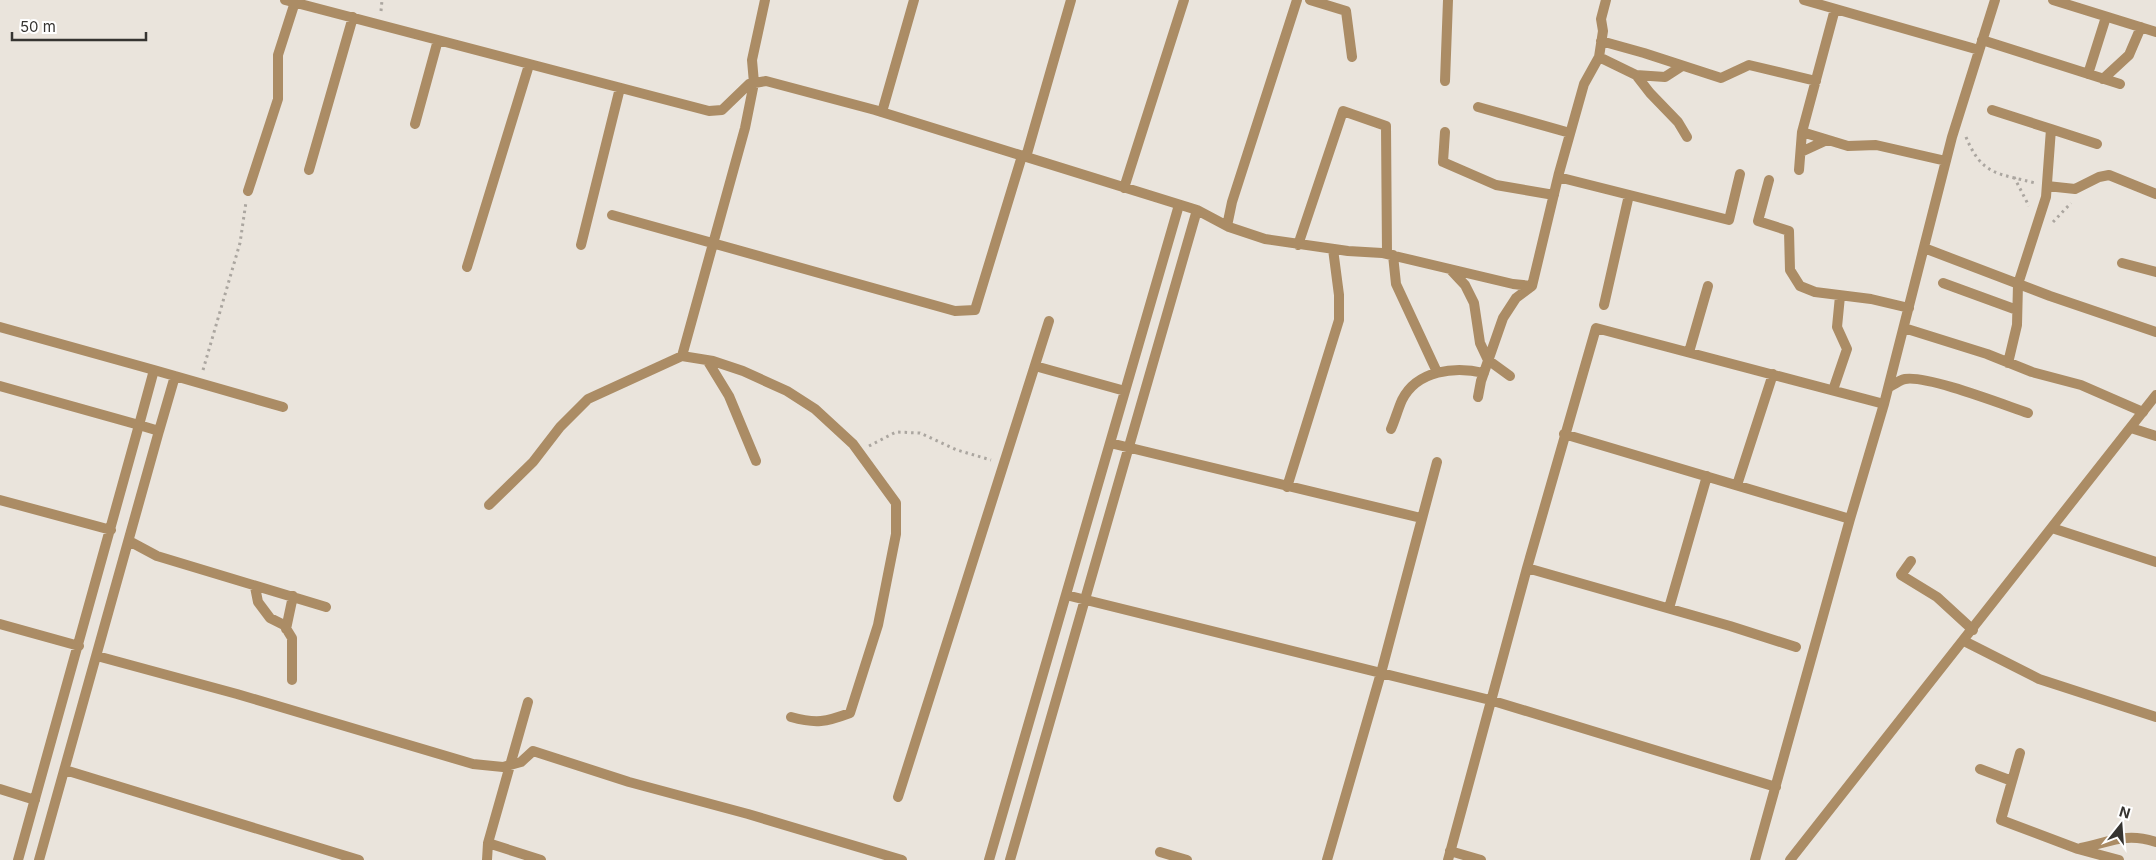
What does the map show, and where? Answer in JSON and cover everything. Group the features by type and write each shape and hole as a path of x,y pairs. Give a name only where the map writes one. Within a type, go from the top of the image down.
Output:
{"street":[{"path":"682,356 744,128 754,83 752,60 765,0"},
{"path":"882,112 914,0"},
{"path":"612,215 955,311 975,310 1024,157 1071,0"},
{"path":"1124,188 1184,0"},
{"path":"1227,226 1232,202 1297,0"},
{"path":"1310,0 1346,11 1352,56"},
{"path":"1445,81 1448,0"},
{"path":"1478,397 1488,360 1503,318 1516,298 1532,286 1558,177 1584,84 1599,57 1601,19 1606,0"},
{"path":"1804,0 1980,45 2120,84"},
{"path":"1755,860 1850,518 1884,404 1946,161 1995,0"},
{"path":"2053,0 2156,32"},
{"path":"248,191 278,99 278,55 290,1 709,111 722,110 750,84 766,81 882,112 1197,210 1227,226 1265,239 1390,255 1513,284 1532,286"},
{"path":"1799,170 1802,132 1835,9"},
{"path":"308,170 353,16"},
{"path":"2088,74 2106,16"},
{"path":"2103,79 2129,55 2141,28"},
{"path":"415,124 438,40"},
{"path":"1601,41 1644,52 1721,78 1749,65 1816,81"},
{"path":"1599,57 1636,75 1665,77 1682,66"},
{"path":"468,268 529,65"},
{"path":"1636,75 1650,93 1678,122 1687,137"},
{"path":"581,245 620,88"},
{"path":"1478,107 1570,133"},
{"path":"1992,110 2097,144"},
{"path":"1298,244 1343,111 1386,126 1390,255 1396,284 1437,372"},
{"path":"2008,363 2014,344 2018,284 2046,197 2051,129"},
{"path":"1446,132 1443,162 1496,184 1554,195"},
{"path":"1802,132 1848,146 1876,145 1946,161"},
{"path":"1800,152 1827,140"},
{"path":"1558,177 1728,220 1740,174"},
{"path":"2047,186 2075,189 2109,175 2156,194"},
{"path":"1769,180 1758,221 1789,231 1790,270 1800,286 1815,292 1871,299 1909,308"},
{"path":"1604,305 1629,195"},
{"path":"989,860 1179,205"},
{"path":"1010,860 1197,210"},
{"path":"1924,248 2018,284 2156,332"},
{"path":"1287,487 1339,320 1339,294 1333,249"},
{"path":"2122,263 2156,272"},
{"path":"1450,268 1465,285 1474,303 1480,343 1488,360 1510,376"},
{"path":"1943,283 2017,310"},
{"path":"1689,352 1708,286"},
{"path":"1833,390 1847,350 1837,327 1840,296"},
{"path":"898,797 1049,321"},
{"path":"0,327 282,407"},
{"path":"1481,860 1449,856 1564,434 1596,328 1884,404"},
{"path":"1904,328 2032,372 2081,385 2143,412"},
{"path":"489,505 533,462 560,427 588,399 682,356 707,360 742,371 787,392 832,422 859,453 896,503 896,534 878,625 850,712 828,722 808,722 791,717"},
{"path":"707,360 729,396 756,461"},
{"path":"1035,366 1125,391"},
{"path":"1391,429 1403,398 1428,375 1437,372 1469,369 1484,373"},
{"path":"18,860 154,370"},
{"path":"1737,485 1772,374"},
{"path":"39,860 175,376"},
{"path":"1888,388 1906,379 1919,380 1975,395 2028,413"},
{"path":"0,386 160,431"},
{"path":"1790,860 1973,630 2156,395"},
{"path":"2131,428 2156,436"},
{"path":"1564,434 1850,518"},
{"path":"1110,444 1421,518"},
{"path":"1328,860 1381,673 1437,462"},
{"path":"1669,608 1707,476"},
{"path":"0,500 111,530"},
{"path":"2052,528 2156,562"},
{"path":"129,541 157,556 254,587 293,596 326,607"},
{"path":"1911,561 1902,574 1938,597 1973,630"},
{"path":"1527,568 1669,608 1796,647"},
{"path":"254,587 258,602 270,618 284,625 292,638 292,680"},
{"path":"1066,595 1490,700 1776,787"},
{"path":"286,629 293,596"},
{"path":"0,624 78,646"},
{"path":"1964,641 2039,679 2156,717"},
{"path":"97,656 254,699 473,764 487,766 510,765 521,762 533,751 629,782 748,814 902,860"},
{"path":"487,860 488,842 528,702"},
{"path":"2020,753 2001,820 2078,849 2119,860"},
{"path":"1980,769 2012,780"},
{"path":"65,770 359,860"},
{"path":"0,789 35,800"},
{"path":"2078,849 2119,837 2132,836 2156,842"},
{"path":"488,842 541,860"},
{"path":"1160,852 1187,860"}],"path":[{"path":"1958,119 1974,157 1986,169 2047,186"},
{"path":"2014,177 2038,225"},
{"path":"2034,236 2047,228 2061,214 2086,183"},
{"path":"200,383 240,243 248,191"},
{"path":"859,453 878,440 896,432 920,433 957,450 1004,462"}]}
